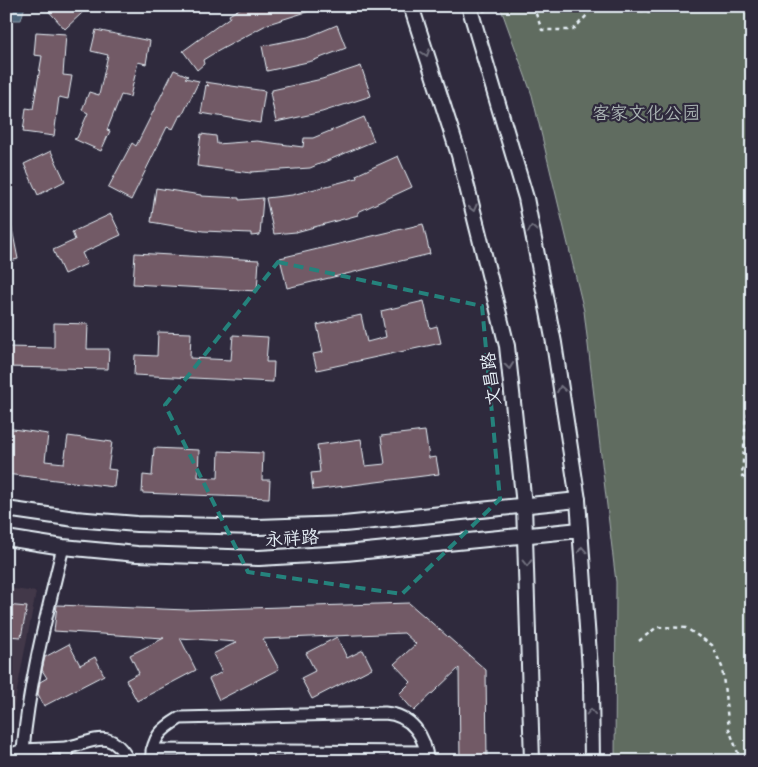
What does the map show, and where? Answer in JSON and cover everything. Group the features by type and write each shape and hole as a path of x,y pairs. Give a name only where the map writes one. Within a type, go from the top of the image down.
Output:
{"street":[{"name":"文昌路","path":"411,6 459,154 507,346 526,535 532,761"},
{"path":"469,6 526,198 554,343 578,500 591,683 592,761"},
{"name":"永祥路","path":"6,509 75,519 137,524 258,527 344,524 578,500"},
{"name":"永祥路","path":"6,538 63,547 137,554 259,558 346,554 580,530"},
{"path":"23,750 26,715 34,666 63,547"},
{"path":"385,713 395,714 411,724 419,732 427,756 151,756 153,742 158,734 180,718 385,713"},
{"path":"6,756 23,750 66,748 102,739 112,740 122,749 129,761"},
{"path":"66,748 67,761"}],"path":[{"path":"533,6 542,30 574,30 589,13 589,6"},
{"path":"626,6 627,9 652,12 663,6"},
{"path":"752,405 746,419 742,476 752,485"},
{"path":"638,641 657,627 686,628 712,645 722,667 729,729 741,761"}],"highlighted area":[{"path":"278,262 482,306 500,499 402,594 248,572 165,405"}],"shaded area":[{"path":"6,588 36,592 13,711 6,710"}],"green space":[{"name":"客家文化公园","path":"500,6 752,6 752,761 615,761 616,582 584,311 532,95"}],"water":[{"path":"11,6 25,6 21,20 8,20"}],"building":[{"path":"44,6 77,6 83,12 65,29"},
{"path":"244,6 316,6 316,9 268,24 203,60 204,64 197,70 183,51 230,17 229,15"},
{"path":"337,25 346,48 312,61 267,71 262,46 308,37"},
{"path":"96,30 150,41 146,64 138,62 130,97 121,95 107,130 110,131 101,151 74,139 77,138 88,113 82,110 89,92 99,95 108,55 91,51"},
{"path":"36,32 66,34 63,75 72,76 68,99 59,97 54,136 23,132 26,108 33,109 42,56 34,55"},
{"path":"361,66 371,96 322,112 276,122 270,92 272,90 322,79"},
{"path":"174,70 188,76 185,78 199,81 182,116 180,115 173,129 167,127 131,200 108,188 132,143 136,146"},
{"path":"205,82 265,91 260,123 201,113 206,85 209,86"},
{"path":"364,117 374,141 310,168 251,173 197,166 201,134 216,136 217,144 257,141 303,147 304,138 313,138"},
{"path":"51,151 65,181 38,195 24,164"},
{"path":"398,156 412,187 358,212 358,215 296,232 274,234 266,198 292,195 357,178 356,175"},
{"path":"156,188 201,196 239,198 239,200 263,198 260,235 251,236 251,233 203,231 151,222"},
{"path":"111,214 121,235 82,253 87,264 64,274 53,250 75,240 72,232"},
{"path":"6,224 11,224 18,259 6,262"},
{"path":"423,224 430,254 287,288 280,258"},
{"path":"135,253 259,260 257,291 133,284"},
{"path":"424,301 430,328 437,326 441,343 317,370 313,354 323,352 317,325 361,315 367,342 386,337 381,311"},
{"path":"54,323 88,324 87,349 109,349 108,369 6,367 6,347 54,348"},
{"path":"158,332 191,333 190,358 231,360 233,335 268,337 266,362 274,362 273,382 134,375 135,355 157,356"},
{"path":"6,428 48,434 45,461 64,463 68,436 112,442 108,469 116,470 114,487 6,474"},
{"path":"425,431 429,458 436,457 439,474 313,490 311,473 320,472 317,445 361,439 365,466 385,464 381,436"},
{"path":"154,448 199,450 198,477 218,478 219,451 263,453 262,480 270,480 269,498 142,493 143,475 152,476"},
{"path":"409,603 486,670 487,761 460,761 459,668 414,711 399,694 411,682 394,664 416,644 404,633 263,639 279,669 219,700 209,679 222,672 213,654 237,642 180,638 196,670 137,701 126,680 139,673 130,655 164,638 54,631 57,605 187,610"},
{"path":"6,605 27,607 21,637 6,636"},
{"path":"337,637 347,658 363,650 372,668 312,699 301,678 315,671 306,653"},
{"path":"69,644 80,665 95,657 104,675 44,706 38,694 40,682 47,678 42,670 45,657"}]}
